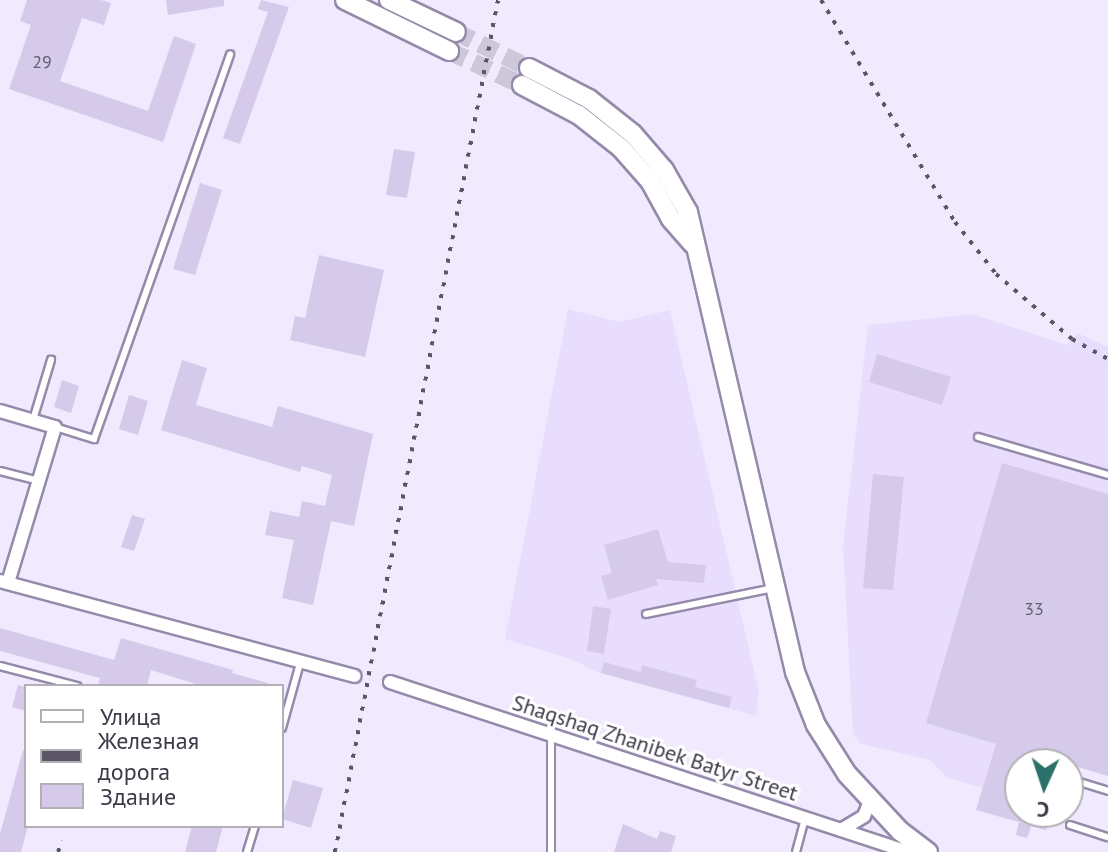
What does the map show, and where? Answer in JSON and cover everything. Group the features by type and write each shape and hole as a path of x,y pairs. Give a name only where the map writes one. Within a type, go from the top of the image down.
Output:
{"main road":[{"path":"345,0 449,51"},
{"path":"389,0 456,32"},
{"path":"526,76 589,99 633,134 664,170 688,212 795,672 816,725 847,774 900,831 928,852"}],"street":[{"path":"0,411 55,427 4,582 355,676"},
{"name":"Shaqshaq Zhanibek Batyr Street","path":"390,682 908,852"},
{"path":"841,830 864,816 870,801"}],"lane":[{"path":"55,427 94,439 230,54"},
{"path":"33,420 51,360"},
{"path":"978,437 1108,475"},
{"path":"0,471 39,481"},
{"path":"646,614 774,588"},
{"path":"284,721 300,663"},
{"path":"0,666 69,684"},
{"path":"551,735 551,852"},
{"path":"1084,783 1108,791"},
{"path":"796,852 805,818"},
{"path":"247,852 254,828"},
{"path":"1080,828 1108,837"}],"shaded area":[{"path":"568,309 619,322 670,310 759,692 756,716 597,672 574,660 505,639"},
{"path":"972,314 1067,345 1077,333 1108,347 1108,776 1084,769 1084,748 1004,748 1004,818 976,810 982,788 948,778 930,760 861,744 853,735 843,546 868,325"},
{"path":"1018,828 1030,828 1027,838 1016,835"}],"building":[{"path":"27,0 101,0 111,3 104,25 82,18 60,81 148,111 174,36 196,44 163,142 9,89 31,25 20,21"},
{"path":"166,0 224,0 224,6 168,15"},
{"path":"261,0 289,7 240,144 223,138 268,12 258,9"},
{"path":"394,149 415,152 407,198 386,195"},
{"path":"200,183 222,190 195,275 173,269"},
{"path":"319,255 384,270 365,357 290,340 295,316 305,318"},
{"path":"877,354 951,377 942,405 869,382"},
{"path":"182,360 207,368 196,405 272,427 278,406 373,434 354,526 331,521 313,605 282,598 294,540 265,535 270,511 299,517 302,501 325,506 332,475 302,466 300,472 161,430"},
{"path":"62,380 79,386 71,413 54,407"},
{"path":"129,395 148,401 138,435 119,429"},
{"path":"1002,463 1108,494 1108,776 1084,769 1084,748 1004,748 1004,818 976,810 996,744 926,723"},
{"path":"873,474 904,477 893,590 863,588"},
{"path":"132,515 145,519 134,551 121,547"},
{"path":"658,529 668,562 706,565 704,583 656,579 658,585 608,600 601,576 612,573 604,545"},
{"path":"593,606 611,609 604,654 587,651"},
{"path":"0,628 114,660 121,638 233,670 232,673 268,684 196,684 151,670 148,684 98,684 100,678 0,651"},
{"path":"604,662 641,672 642,665 697,680 695,687 732,697 729,708 601,673"},
{"path":"18,685 24,686 24,710 12,707"},
{"path":"23,750 24,828 27,828 21,852 0,852 0,834"},
{"path":"293,780 323,788 311,828 284,820"},
{"path":"623,824 657,839 660,831 676,836 671,852 614,852"},
{"path":"191,828 222,828 216,852 185,852"},
{"path":"1018,828 1030,828 1027,838 1016,835"}],"tunnel":[{"path":"456,32 529,68"},
{"path":"449,51 522,85"}],"railway":[{"path":"335,852 498,0"},
{"path":"821,0 955,222 996,274 1072,339 1108,359"},
{"path":"58,852 62,841"}]}
